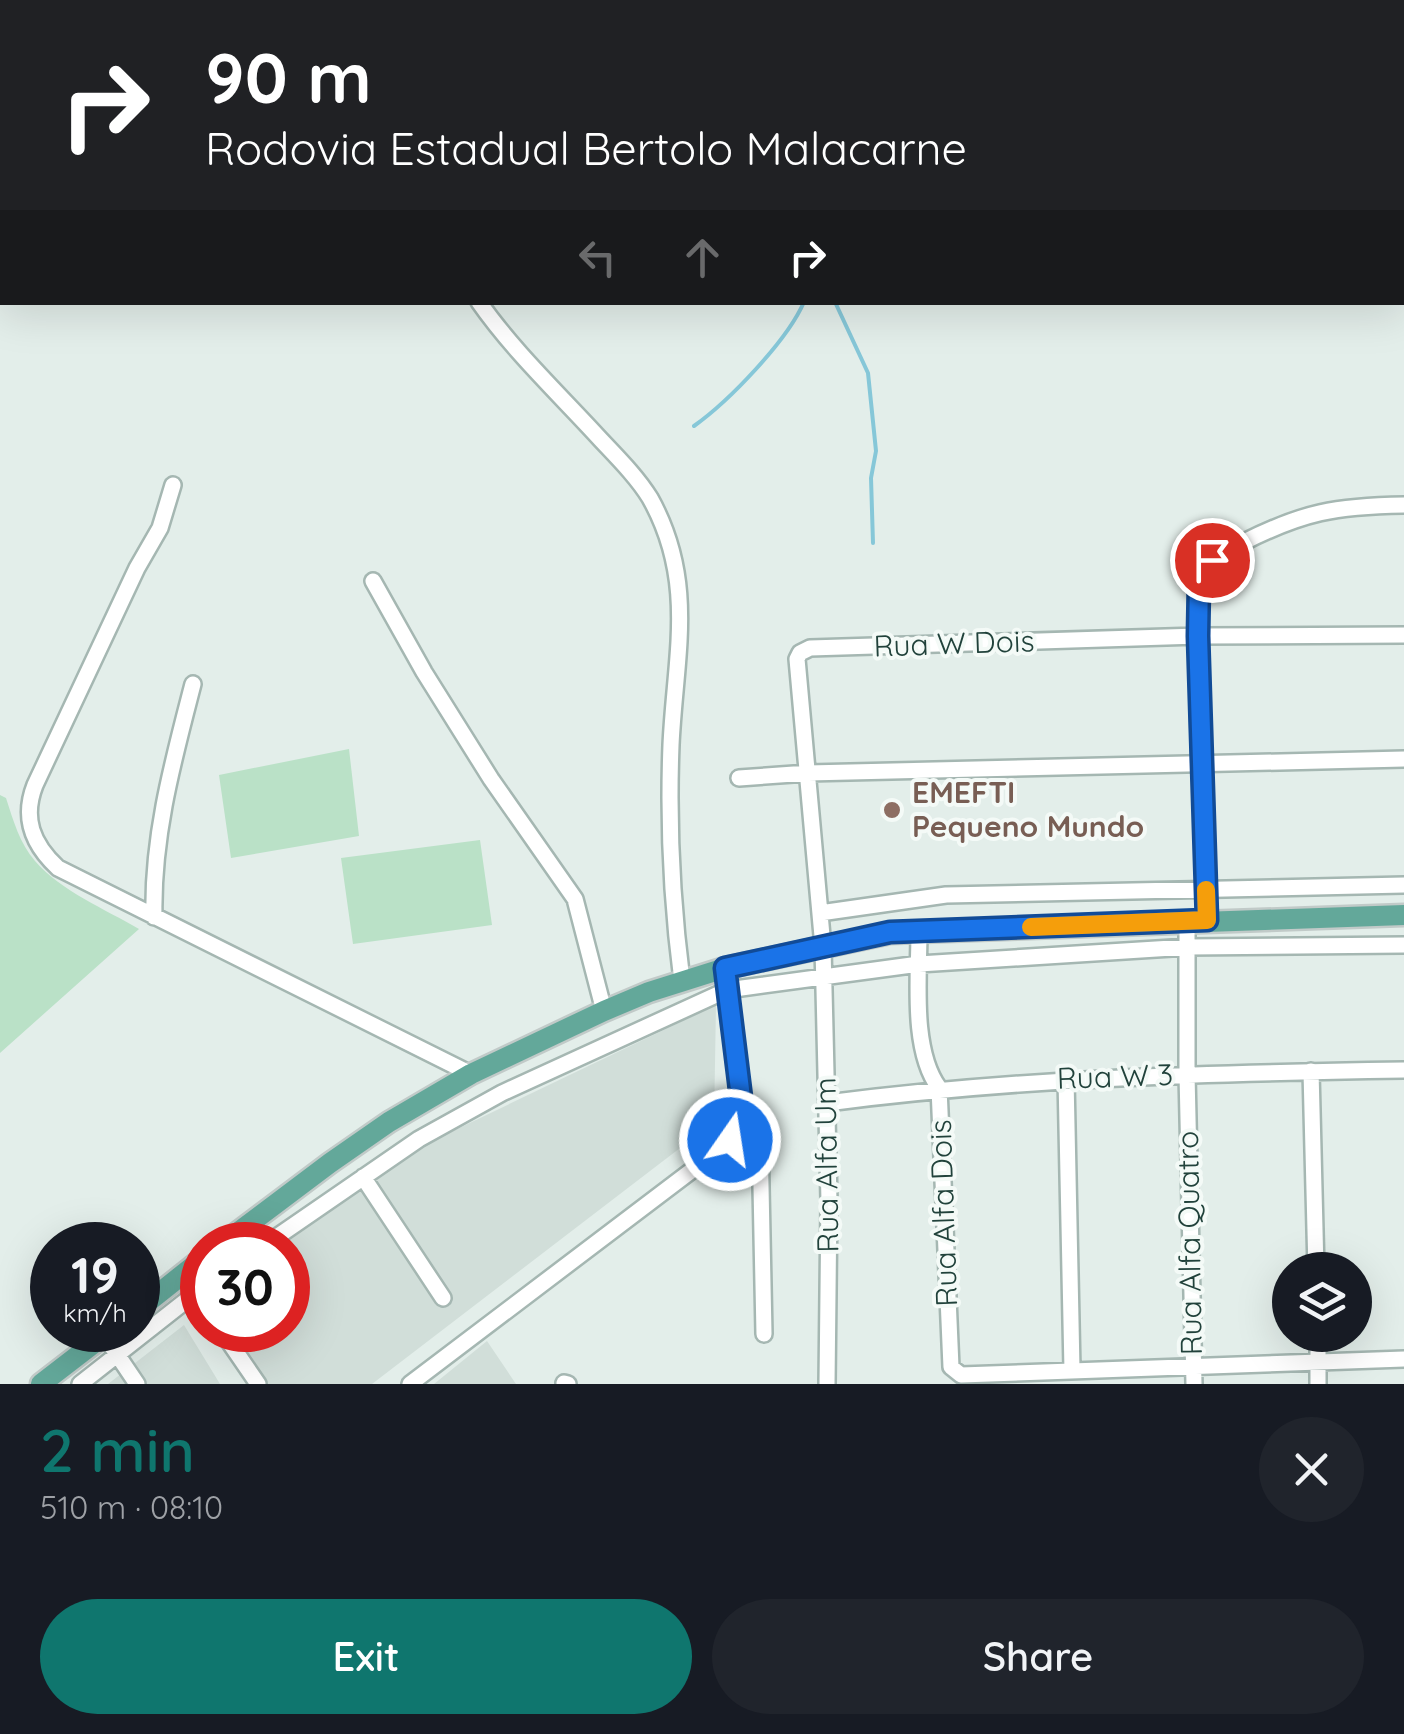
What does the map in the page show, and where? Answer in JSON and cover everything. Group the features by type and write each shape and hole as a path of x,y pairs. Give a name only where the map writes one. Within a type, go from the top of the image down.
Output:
{"main road":[{"path":"252,1222 389,1122 471,1074 604,1011 682,981 726,979 823,947 890,932 1404,915"},
{"path":"160,1292 180,1276"},
{"path":"42,1384 83,1352"}],"street":[{"path":"482,305 498,328 648,495 673,556 680,580 682,612 671,746 674,920 682,981"},
{"path":"174,485 154,542 138,568 28,803 34,840 58,868 471,1074"},
{"name":"Rua Alfa Quatro","path":"1194,1384 1188,947 1206,891 1198,636 1201,572 1212,560 1286,521 1339,507 1404,505"},
{"path":"373,581 491,779 575,899 604,1011"},
{"name":"Rua W Dois","path":"823,947 797,658 804,650 1198,636 1404,635"},
{"path":"154,916 153,875 160,829 193,684"},
{"path":"739,778 808,773 1404,759"},
{"path":"820,914 946,895 1404,886"},
{"name":"Rua Alfa Dois","path":"918,930 922,1050 929,1075 939,1088 951,1367 961,1376 1072,1370"},
{"path":"298,1222 419,1139 726,979 824,978 919,964 1188,947 1404,945"},
{"name":"Rua Alfa Um","path":"823,947 830,1343 827,1384"},
{"path":"726,979 744,1122 760,1137 764,1334"},
{"name":"Rua W 3","path":"827,1103 939,1088 1066,1078 1404,1070"},
{"path":"1311,1072 1316,1252"},
{"path":"1066,1078 1072,1370 1404,1359"},
{"path":"410,1384 695,1168 730,1140 744,1122"},
{"path":"364,1177 443,1298"},
{"path":"80,1384 180,1309"},
{"path":"236,1352 258,1384"},
{"path":"1318,1352 1318,1384"},
{"path":"116,1354 137,1384"}],"shaded area":[{"path":"716,1005 714,1122 372,1384 266,1384 245,1352 310,1352 310,1223 432,1141"},
{"path":"180,1328 180,1352 200,1352 220,1384 108,1384 149,1352 160,1352 160,1344"},
{"path":"487,1341 516,1384 434,1384"}],"green space":[{"path":"349,749 359,836 231,858 219,775"},
{"path":"0,795 6,798 25,847 46,872 139,929 0,1053"},
{"path":"480,840 492,925 353,944 341,858"}],"waterway":[{"path":"694,426 756,369 802,305"},
{"path":"836,305 868,373 876,451 871,478 873,543"}],"slow traffic":[{"path":"1031,927 1207,920 1206,890"}],"place":[{"name":"EMEFTI Pequeno Mundo","path":"892,810"}],"route":[{"path":"730,1140 744,1122 725,968 890,932 1207,920 1198,636 1199,582 1201,572 1212,560"}]}
